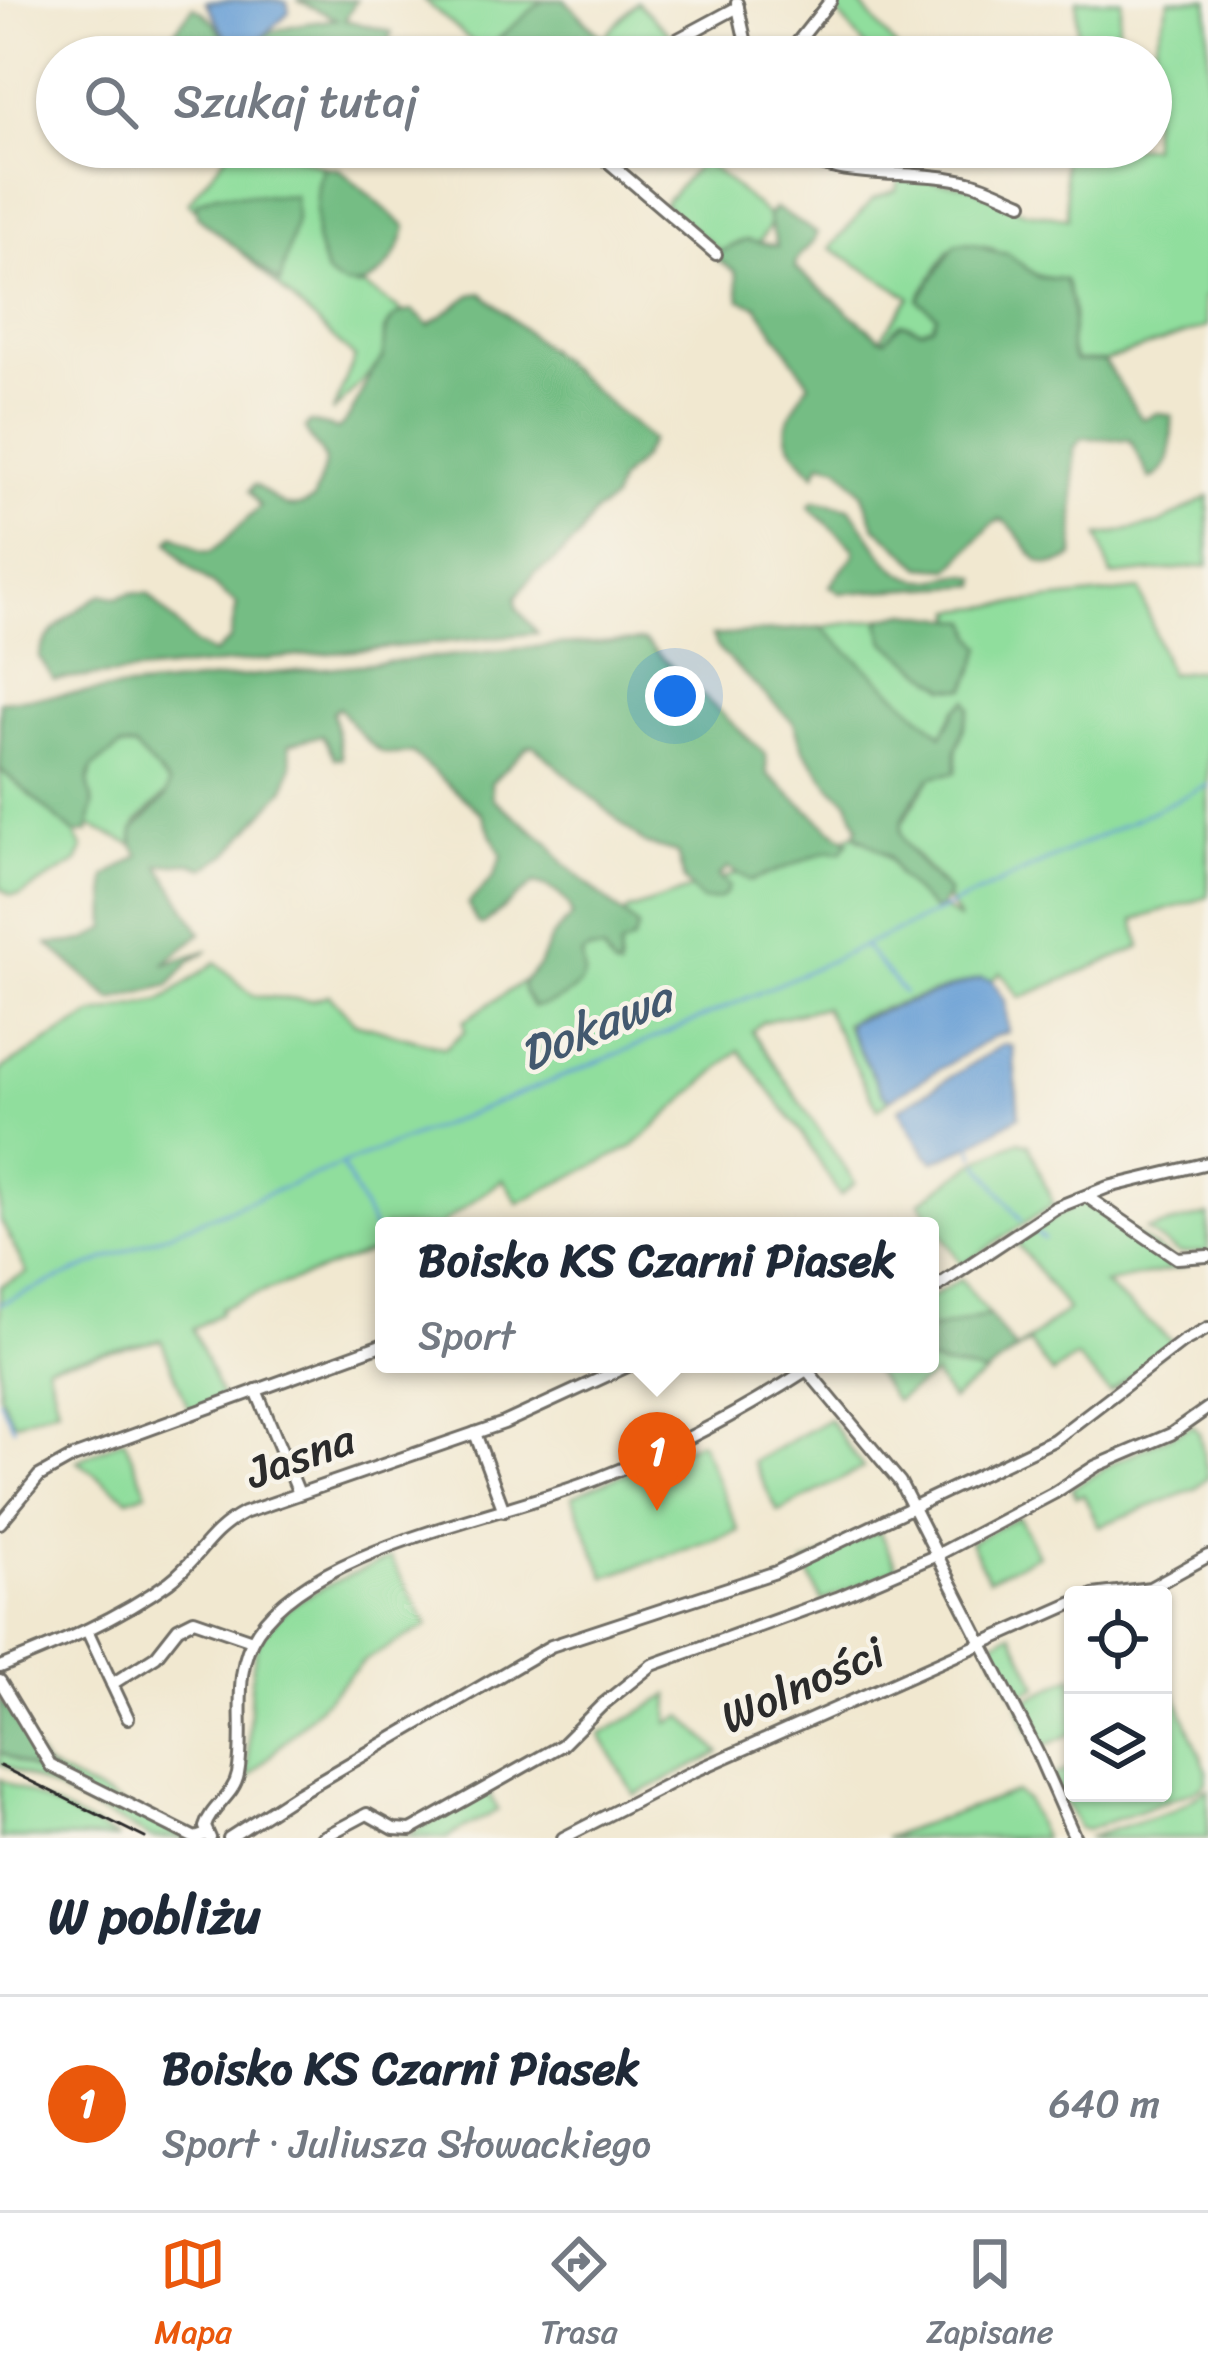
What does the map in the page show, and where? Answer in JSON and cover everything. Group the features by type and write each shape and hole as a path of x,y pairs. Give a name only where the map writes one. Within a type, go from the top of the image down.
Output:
{"street":[{"path":"803,36 831,0"},
{"path":"682,36 738,3 745,36"},
{"path":"616,168 716,254"},
{"path":"844,168 969,182 1022,203"},
{"path":"939,1285 1055,1208 1208,1163"},
{"path":"1085,1196 1177,1258 1208,1256"},
{"path":"230,1838 316,1782 551,1646 776,1571 1054,1439 1182,1342 1208,1328"},
{"path":"0,1523 21,1494 56,1466 375,1347"},
{"name":"Jasna","path":"0,1667 87,1630 166,1584 212,1533 231,1520 298,1491 475,1433 612,1373"},
{"path":"0,1681 51,1766 195,1838 208,1836 207,1819 238,1776 243,1667 252,1640 279,1605 314,1582 385,1550 568,1491 634,1464 801,1373"},
{"path":"816,1373 915,1508 1071,1837"},
{"path":"256,1390 298,1491"},
{"path":"322,1838 367,1814 394,1829 410,1830 562,1745 602,1705 652,1666 800,1613 937,1555 1096,1466 1171,1434 1208,1408"},
{"path":"475,1433 504,1511"},
{"path":"1154,1586 1208,1556"},
{"name":"Wolności","path":"563,1838 706,1766 1064,1607"},
{"path":"112,1684 156,1657 186,1622 194,1620 252,1640"},
{"path":"87,1630 128,1718"}],"green space":[{"path":"297,0 356,0 345,20 392,32 390,36 266,36 298,25 336,19"},
{"path":"424,0 565,0 601,36 466,36"},
{"path":"543,0 565,0 599,36 501,36"},
{"path":"835,0 857,0 887,36 857,36 831,5"},
{"path":"1077,0 1122,0 1117,36 1077,36"},
{"path":"1169,0 1208,0 1208,296 1203,298 1207,327 1104,361 1076,361 1067,342 1072,312 1057,278 1038,276 997,251 979,246 949,250 920,295 921,303 937,315 932,326 922,330 907,324 880,339 910,297 830,248 873,199 896,190 901,177 970,186 1025,212 1068,218 1064,168 1172,168 1172,36 1158,36"},
{"path":"637,2 669,36 605,36"},
{"path":"193,7 222,36 171,36"},
{"path":"216,168 324,168 317,185 320,221 316,235 326,274 364,286 402,311 384,330 383,359 332,413 355,358 188,203"},
{"path":"324,168 339,169 406,227 395,255 377,277 353,286 326,274 316,236"},
{"path":"696,168 712,168 768,215 770,226 757,245 741,241 720,251 663,204"},
{"path":"216,194 295,196 296,219 280,283 197,216 196,203"},
{"path":"775,208 817,233 795,268 880,338 886,339 901,323 922,330 932,326 937,315 918,300 955,245 1007,253 1038,277 1065,280 1073,311 1070,346 1075,361 1104,361 1142,419 1158,413 1172,416 1170,453 1164,468 1150,479 1130,440 1082,438 1074,448 1074,556 1059,563 1039,560 1001,520 950,569 922,567 875,526 862,492 839,466 821,462 815,474 788,439 788,421 809,383 757,306 740,300 736,272 716,254 746,240 777,246 768,215"},
{"path":"482,293 651,440 640,460 619,481 612,501 595,512 579,537 535,573 516,597 517,608 537,633 54,680 39,657 42,647 64,621 102,594 117,598 148,594 195,644 214,654 230,640 237,604 185,563 169,541 174,535 210,552 260,507 249,491 254,485 288,506 314,499 324,460 305,428 310,422 338,429 345,422 383,359 391,321 413,311 429,325 471,295"},
{"path":"1208,497 1208,566 1111,576 1099,536 1159,524"},
{"path":"814,501 849,508 883,555 904,574 932,580 966,575 978,578 978,585 840,593 830,586 854,555 854,548 809,507"},
{"path":"1140,590 1169,674 1208,669 1208,897 1134,920 1141,947 1020,998 1001,972 992,980 981,978 845,1024 890,1099 878,1109 824,1007 762,1022 752,1031 855,1183 840,1196 802,1133 739,1050 634,1146 518,1203 503,1179 451,1217 375,1217 375,1250 220,1308 221,1313 193,1329 221,1396 190,1412 161,1340 47,1365 58,1407 14,1423 0,1394 0,1286 27,1273 0,1219 0,1071 92,1015 161,1001 216,962 253,996 312,1000 329,995 355,1023 445,1048 465,1031 464,1021 629,910 855,834 874,843 898,875 959,920 949,893 901,836 901,825 931,777 957,765 956,751 970,708 956,709 942,735 821,627 884,618 879,623 913,662 946,688 974,636 970,621 955,619 955,610"},
{"path":"907,613 970,621 983,647 966,689 946,688 885,642 879,623"},
{"path":"821,627 942,735 956,709 967,700 970,708 956,751 956,772 931,777 908,809 901,829 913,854 949,893 939,910 933,910 898,875 889,856 855,834 858,827 848,801 803,749 794,723 718,649 712,636"},
{"path":"644,641 766,755 767,774 849,841 841,852 828,851 751,881 728,868 718,877 729,886 725,894 701,900 684,880 677,853 645,844 533,745 527,747 491,783 492,798 550,844 563,863 638,927 633,941 620,947 619,970 603,951 589,950 582,954 584,975 576,988 533,1007 523,982 539,966 551,938 572,916 567,903 553,890 534,883 483,925 477,923 468,904 494,876 502,856 481,813 412,753 389,754 375,748 339,708 333,712 342,758 335,758 322,735 289,744 292,765 285,788 228,854 205,868 191,863 159,865 201,933 163,965 209,950 190,961 170,985 112,1000 48,944 85,941 107,928 106,877 139,856 133,830 165,798 169,784 134,747 120,747 92,768 88,832 75,834 0,769 0,701 557,645"},
{"path":"120,747 134,747 169,784 168,792 136,823 133,845 88,825 92,768"},
{"path":"0,769 75,834 83,849 77,862 20,895 10,895 0,887"},
{"path":"1019,1141 1029,1144 1053,1205 962,1265 939,1230 939,1217 930,1217 920,1202 979,1160"},
{"path":"1084,1200 1184,1267 1104,1284 1174,1343 1110,1393 1076,1357 1052,1374 1029,1343 1002,1361 1068,1310 1015,1241"},
{"path":"1208,1215 1208,1252 1179,1253 1145,1230"},
{"path":"961,1279 989,1315 939,1328 939,1292"},
{"path":"989,1315 1016,1350 985,1375 939,1365 939,1328"},
{"path":"939,1365 985,1375 951,1400 934,1375 895,1401 875,1373 939,1373"},
{"path":"829,1419 863,1468 778,1512 753,1462"},
{"path":"1193,1425 1208,1477 1196,1489 1099,1526 1083,1494 1077,1497 1072,1488"},
{"path":"124,1439 147,1492 128,1499 77,1461"},
{"path":"700,1441 739,1531 605,1577 572,1496"},
{"path":"1019,1517 1038,1555 988,1579 970,1542"},
{"path":"879,1531 897,1568 822,1601 804,1564"},
{"path":"390,1558 428,1625 364,1661 247,1779 254,1657 267,1629 297,1602"},
{"path":"1012,1633 1038,1686 1015,1697 988,1644"},
{"path":"1064,1681 1064,1737 1038,1749 1018,1705"},
{"path":"1172,1691 1207,1771 1201,1788 1172,1799"},
{"path":"670,1695 669,1723 683,1716 720,1753 635,1795 600,1735"},
{"path":"0,1698 56,1783 0,1752"},
{"path":"0,1752 54,1781 48,1767 188,1838 152,1838 0,1763"},
{"path":"1064,1771 1064,1801 1051,1777"},
{"path":"0,1779 118,1838 1,1838"},
{"path":"1208,1789 1208,1838 1087,1838 1172,1811"},
{"path":"488,1791 498,1810 446,1838 395,1835 409,1834"},
{"path":"1016,1792 1027,1800 1043,1838 885,1838"},
{"path":"1065,1802 1163,1802 1087,1830 1079,1828"}],"water":[{"path":"206,2 287,2 289,12 264,36 225,36"},
{"path":"981,978 992,980 1005,1001 1008,1032 890,1099 883,1094 849,1022"},
{"path":"1004,1044 1013,1047 1019,1116 972,1145 934,1161 899,1109"}],"waterway":[{"name":"Dokawa","path":"0,1304 667,1033 1208,785"},
{"path":"863,945 904,993"},
{"path":"972,1145 975,1156"},
{"path":"979,1163 1021,1220"},
{"path":"341,1164 375,1231"},
{"path":"1031,1229 1044,1239"},
{"path":"0,1400 14,1428"}],"railway":[{"path":"0,1766 145,1838"}],"place":[{"name":"Boisko KS Czarni Piasek","path":"657,1511"}]}
